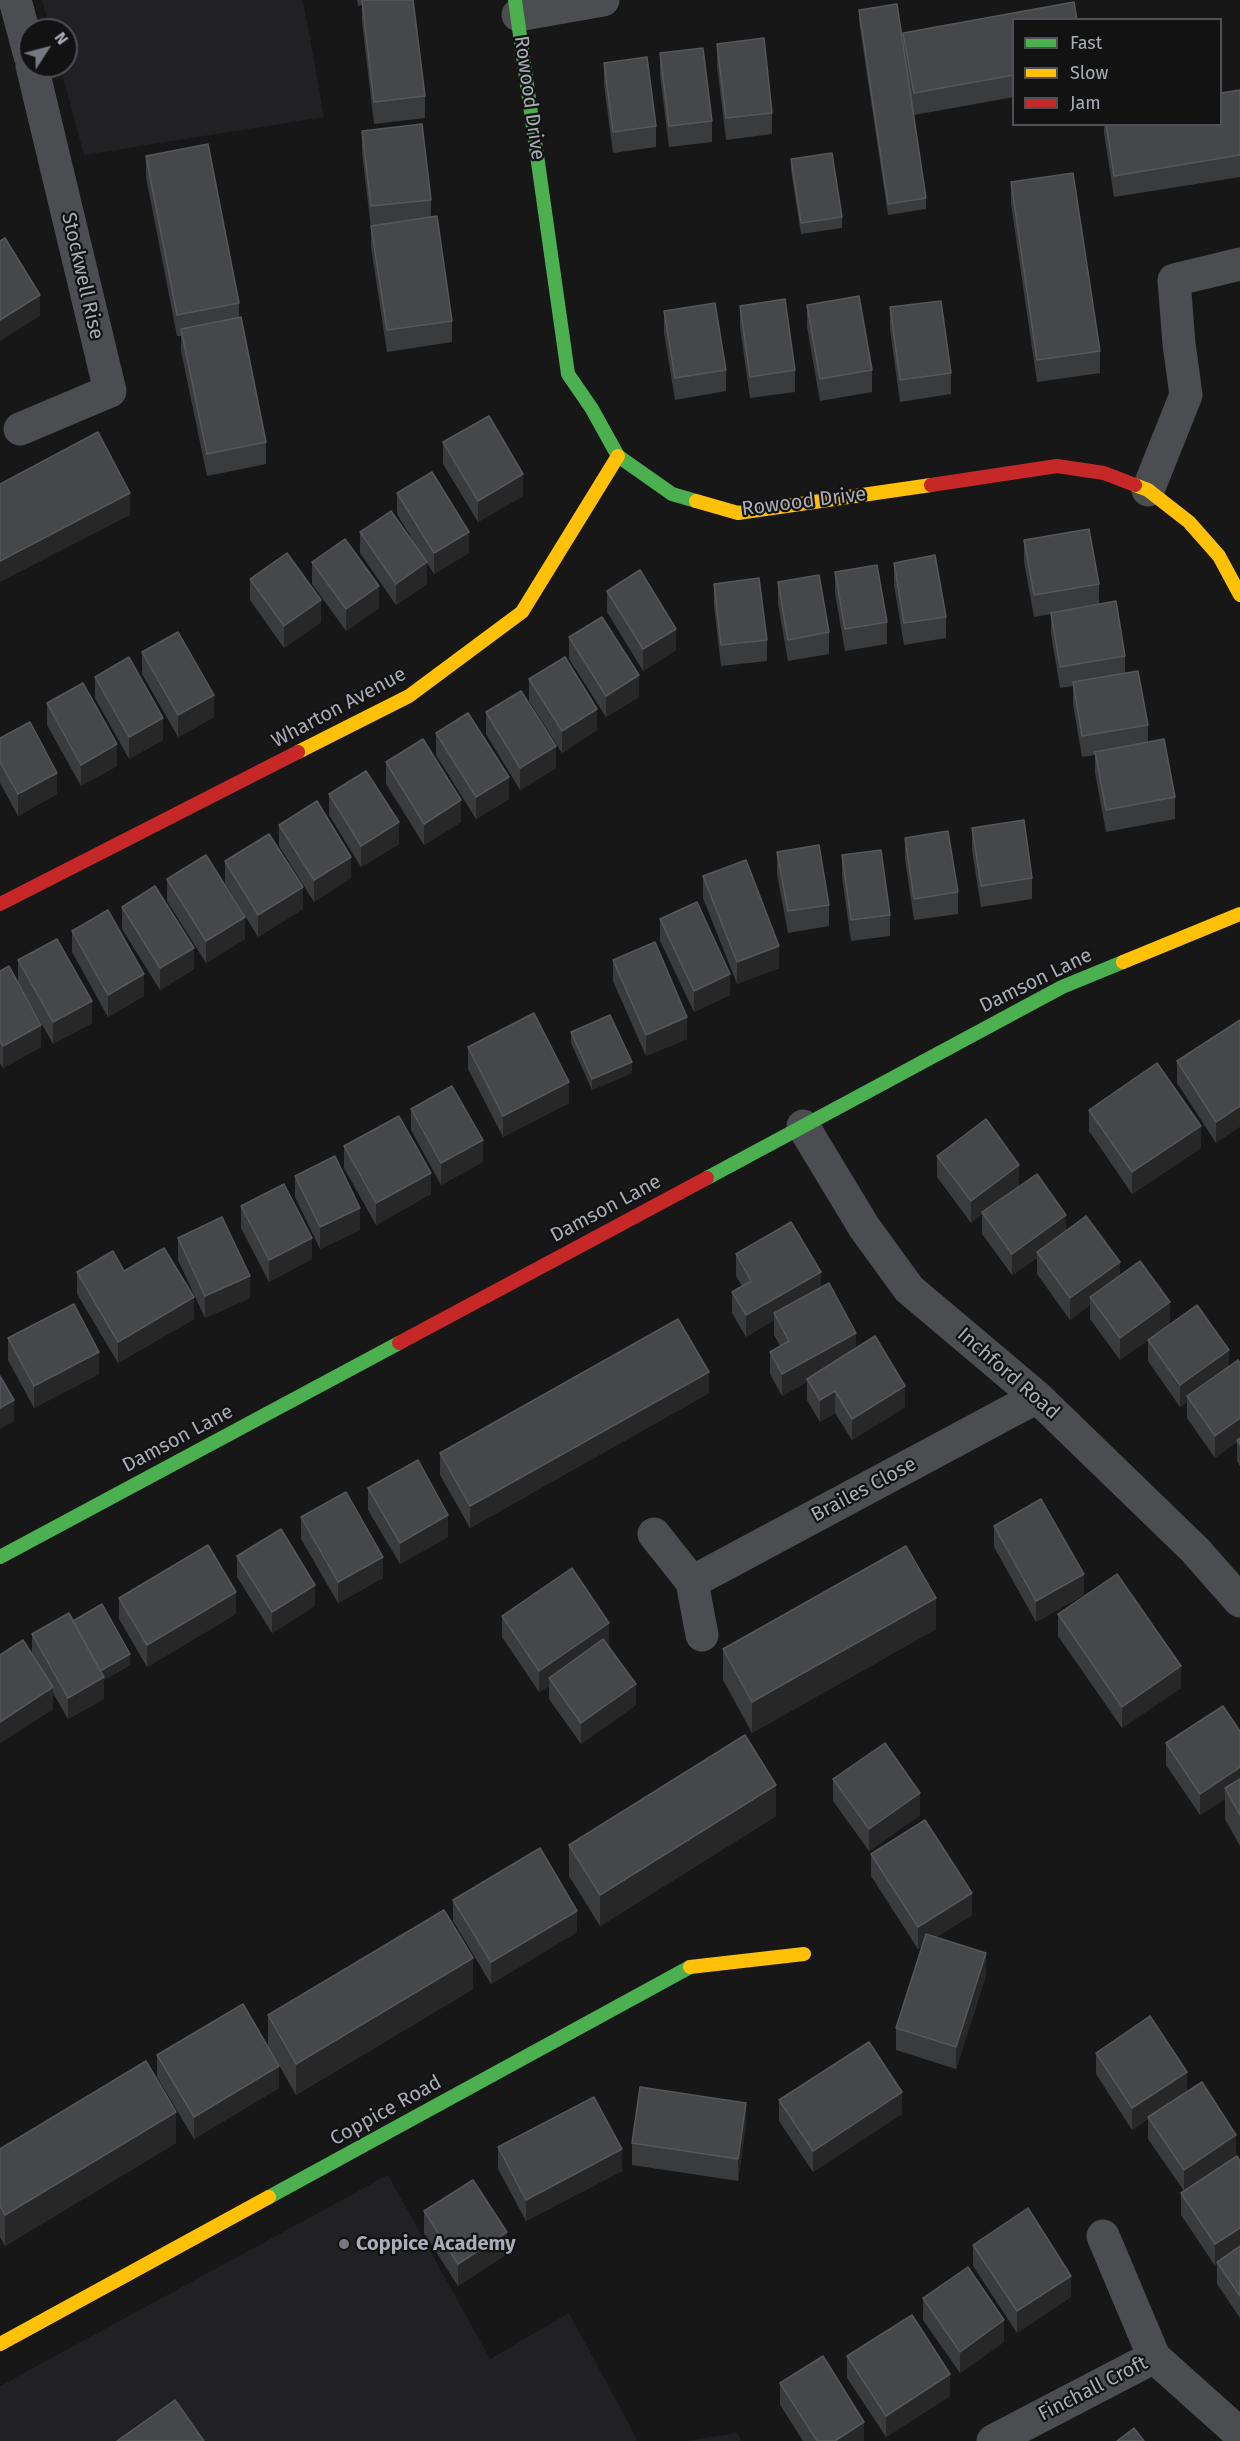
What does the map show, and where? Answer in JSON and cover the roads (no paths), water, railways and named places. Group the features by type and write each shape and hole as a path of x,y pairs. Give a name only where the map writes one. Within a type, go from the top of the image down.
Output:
{"street":[{"path":"15,0 20,18"},
{"path":"516,8 603,0"},
{"name":"Rowood Drive","path":"516,8 567,374 592,409 618,456 672,494 738,513 1057,466 1104,473 1148,490 1189,522 1220,556 1240,595"},
{"name":"Stockwell Rise","path":"20,429 110,391 35,78"},
{"path":"1148,490 1186,395 1174,280 1240,264"},
{"name":"Wharton Avenue","path":"0,904 409,696 522,612 618,456"},
{"name":"Damson Lane","path":"0,1557 1062,987 1240,914"},
{"name":"Inchford Road","path":"803,1126 864,1227 909,1288 1037,1397 1195,1550 1240,1601"},
{"name":"Brailes Close","path":"692,1582 1037,1397"},
{"path":"654,1534 692,1582 702,1635"},
{"name":"Coppice Road","path":"0,2344 691,1967 804,1954"},
{"path":"1103,2236 1154,2357"},
{"name":"Finchall Croft","path":"993,2441 1154,2357 1240,2434"}],"place":[{"name":"Coppice Academy","path":"344,2244"}]}
